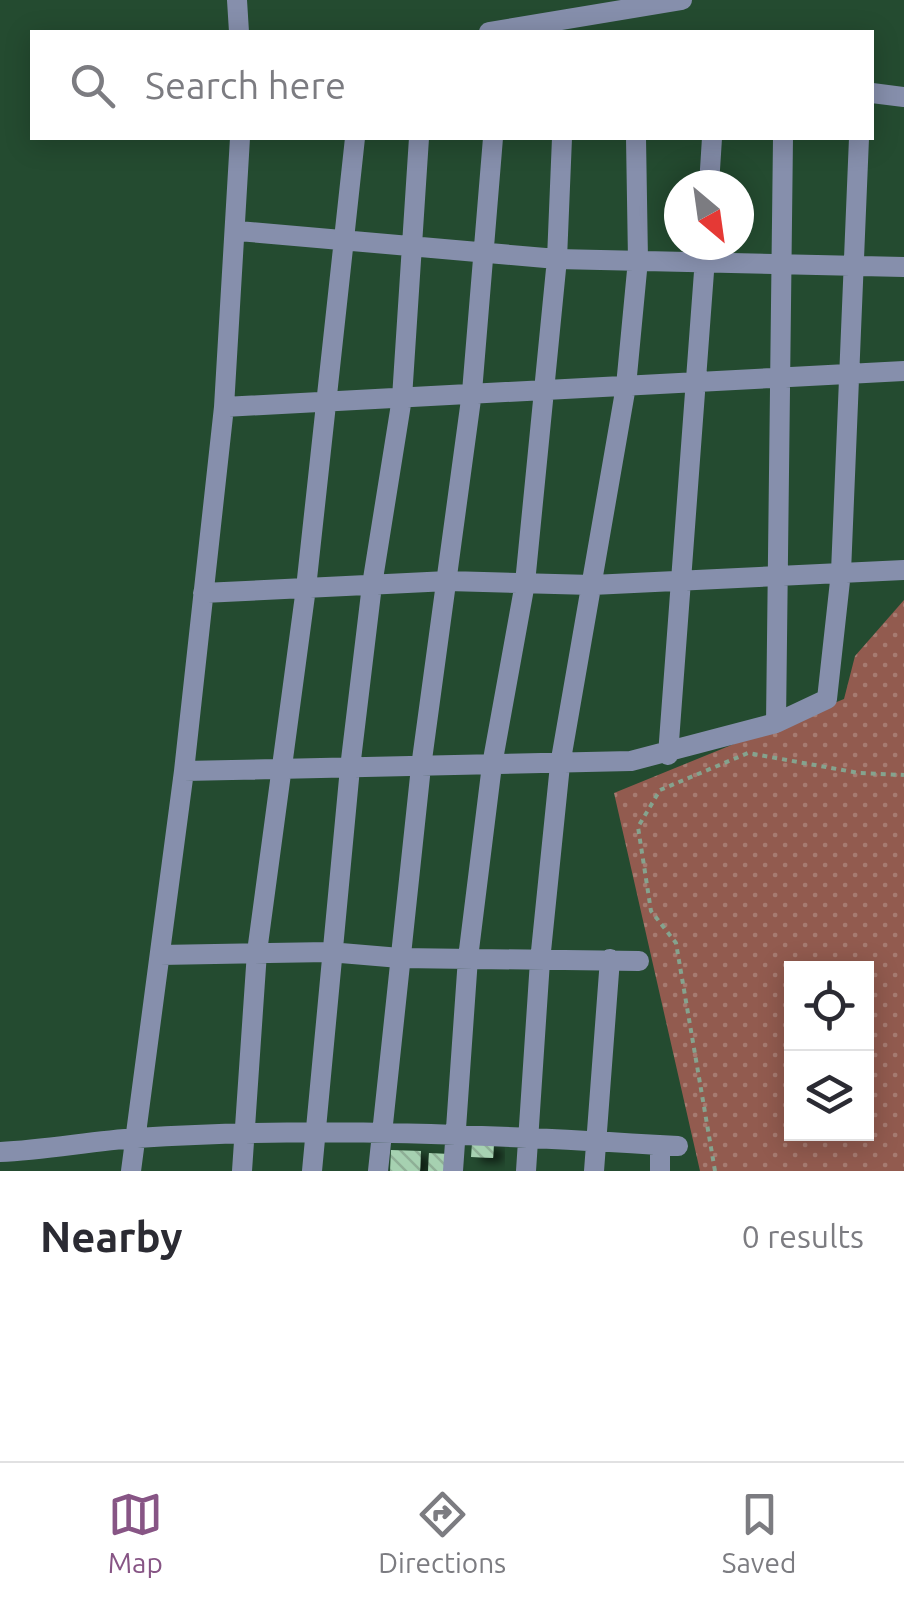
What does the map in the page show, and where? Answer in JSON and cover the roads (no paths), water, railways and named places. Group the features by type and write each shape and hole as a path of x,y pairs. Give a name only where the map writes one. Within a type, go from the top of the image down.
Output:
{"street":[{"path":"237,0 239,30"},
{"path":"515,30 682,0"},
{"path":"874,93 904,97"},
{"path":"132,1171 184,771 224,407 238,231 240,140"},
{"path":"242,1171 257,952 306,588 355,140"},
{"path":"312,1171 329,952 350,768 372,585 402,398 418,140"},
{"path":"378,1171 421,767 472,392 493,140"},
{"path":"452,1171 468,958 492,764 526,583 557,259 562,140"},
{"path":"526,1171 540,962 560,765 626,386 638,260 636,140"},
{"path":"710,170 712,140"},
{"path":"776,723 783,140"},
{"path":"184,771 560,765 668,755 776,723 827,699 842,572 859,140"},
{"path":"238,231 557,259 664,257"},
{"path":"668,755 678,579 698,384 706,260"},
{"path":"747,260 782,266 904,267"},
{"path":"224,407 780,380 904,370"},
{"path":"203,593 448,581 592,584 904,570"},
{"path":"160,955 329,952 400,958 639,961"},
{"path":"594,1171 610,959"},
{"path":"0,1152 28,1161 134,1138 382,1133 669,1146 660,1171"}]}
